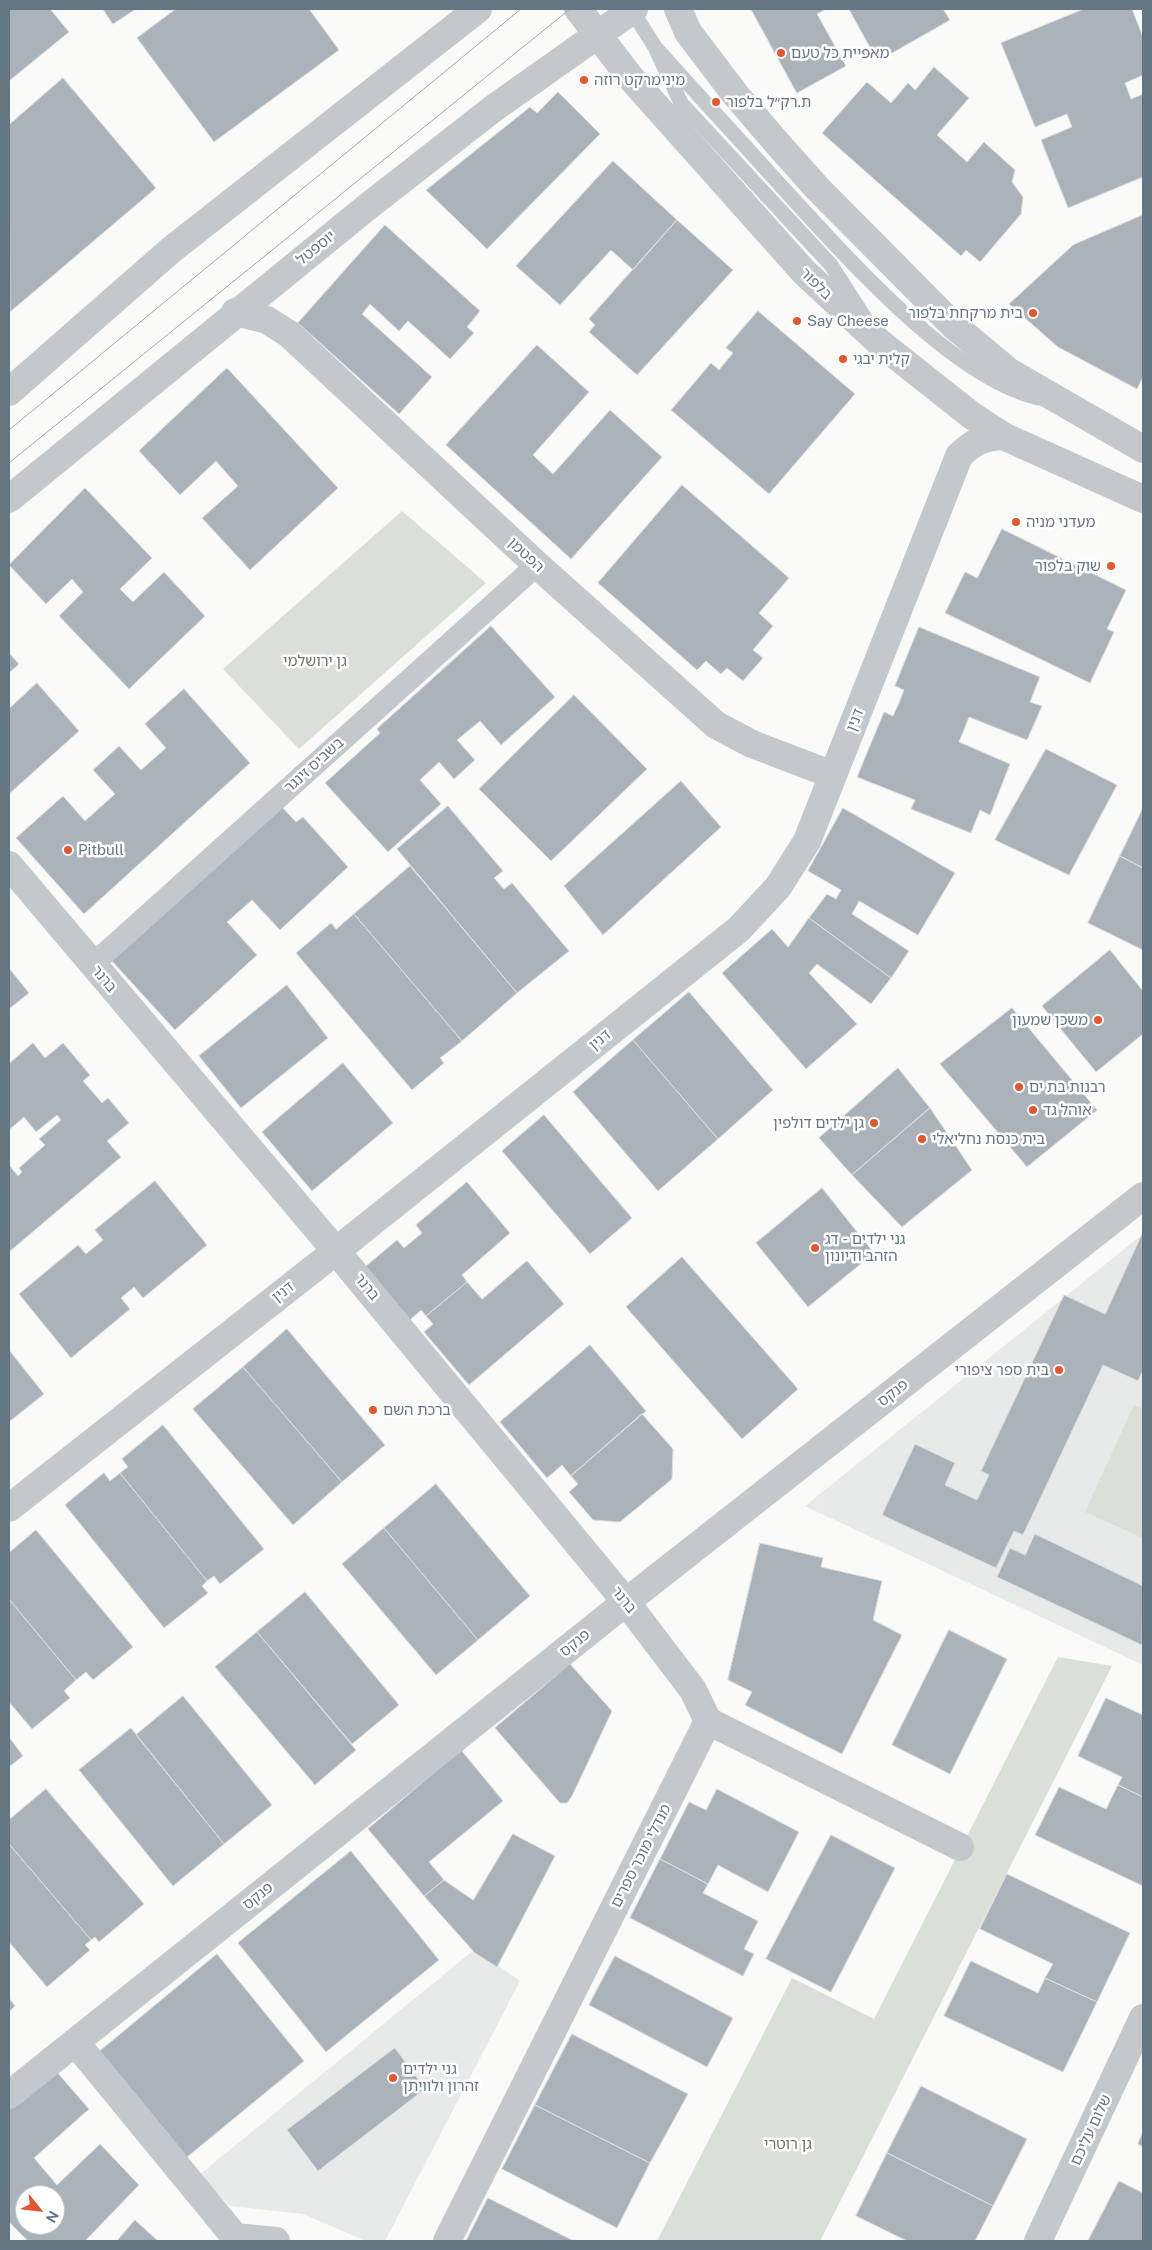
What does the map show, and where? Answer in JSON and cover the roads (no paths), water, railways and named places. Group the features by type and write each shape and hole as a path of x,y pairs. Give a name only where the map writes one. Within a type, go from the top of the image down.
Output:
{"street":[{"path":"9,392 171,250 478,9"},
{"name":"בלפור","path":"578,9 630,77 804,272 880,343 971,415 1003,436 1143,499"},
{"name":"יוספטל","path":"9,500 236,312 494,108 598,36 632,9"},
{"path":"678,9 688,32 735,94 818,189 953,325 1008,372 1143,449"},
{"name":"הפטמן","path":"236,312 267,320 289,334 537,566 716,725 752,744 833,775"},
{"name":"דנין","path":"9,1508 336,1251 739,929 778,887 807,840 959,456 971,444 986,437 1003,436"},
{"name":"בשביס זינגר","path":"92,965 537,566"},
{"name":"ברנר","path":"9,866 336,1251 626,1602 693,1690 708,1721"},
{"name":"פנקס","path":"9,2095 626,1602 1143,1196"},
{"path":"708,1721 960,1846"},
{"name":"מנדלי מוכר ספרים","path":"447,2241 708,1721"},
{"name":"שלום עליכם","path":"1038,2241 1143,2018"},
{"path":"75,2042 235,2237 276,2241"}],"lane":[{"path":"632,9 655,47 681,103 830,265 859,307 880,343"},
{"path":"655,47 825,234 944,348 1019,394 1066,405"}],"tram line":[{"path":"9,430 521,9"},
{"path":"9,463 570,9"}],"place":[{"name":"מאפיית כל טעם","path":"781,53"},
{"name":"מינימרקט רוזה","path":"584,80"},
{"name":"ת.רק״ל בלפור","path":"716,102"},
{"name":"בית מרקחת בלפור","path":"1033,313"},
{"name":"Say Cheese","path":"797,321"},
{"name":"קלית יבגי","path":"843,359"},
{"name":"מעדני מניה","path":"1016,522"},
{"name":"שוק בלפור","path":"1111,566"},
{"name":"Pitbull","path":"68,850"},
{"name":"משכן שמעון","path":"1098,1020"},
{"name":"רבנות בת ים","path":"1019,1087"},
{"name":"אוהל גד","path":"1033,1110"},
{"name":"גן ילדים דולפין","path":"874,1123"},
{"name":"בית כנסת נחליאלי","path":"922,1139"},
{"name":"גני ילדים - דג הזהב ודיונון","path":"815,1248"},
{"name":"בית ספר ציפורי","path":"1059,1370"},
{"name":"ברכת השם","path":"373,1410"},
{"name":"גני ילדים זהרון ולוויתן","path":"393,2078"}],"park label":[{"name":"גן ירושלמי","path":"315,661"},
{"name":"גן רוטרי","path":"788,2144"}]}
